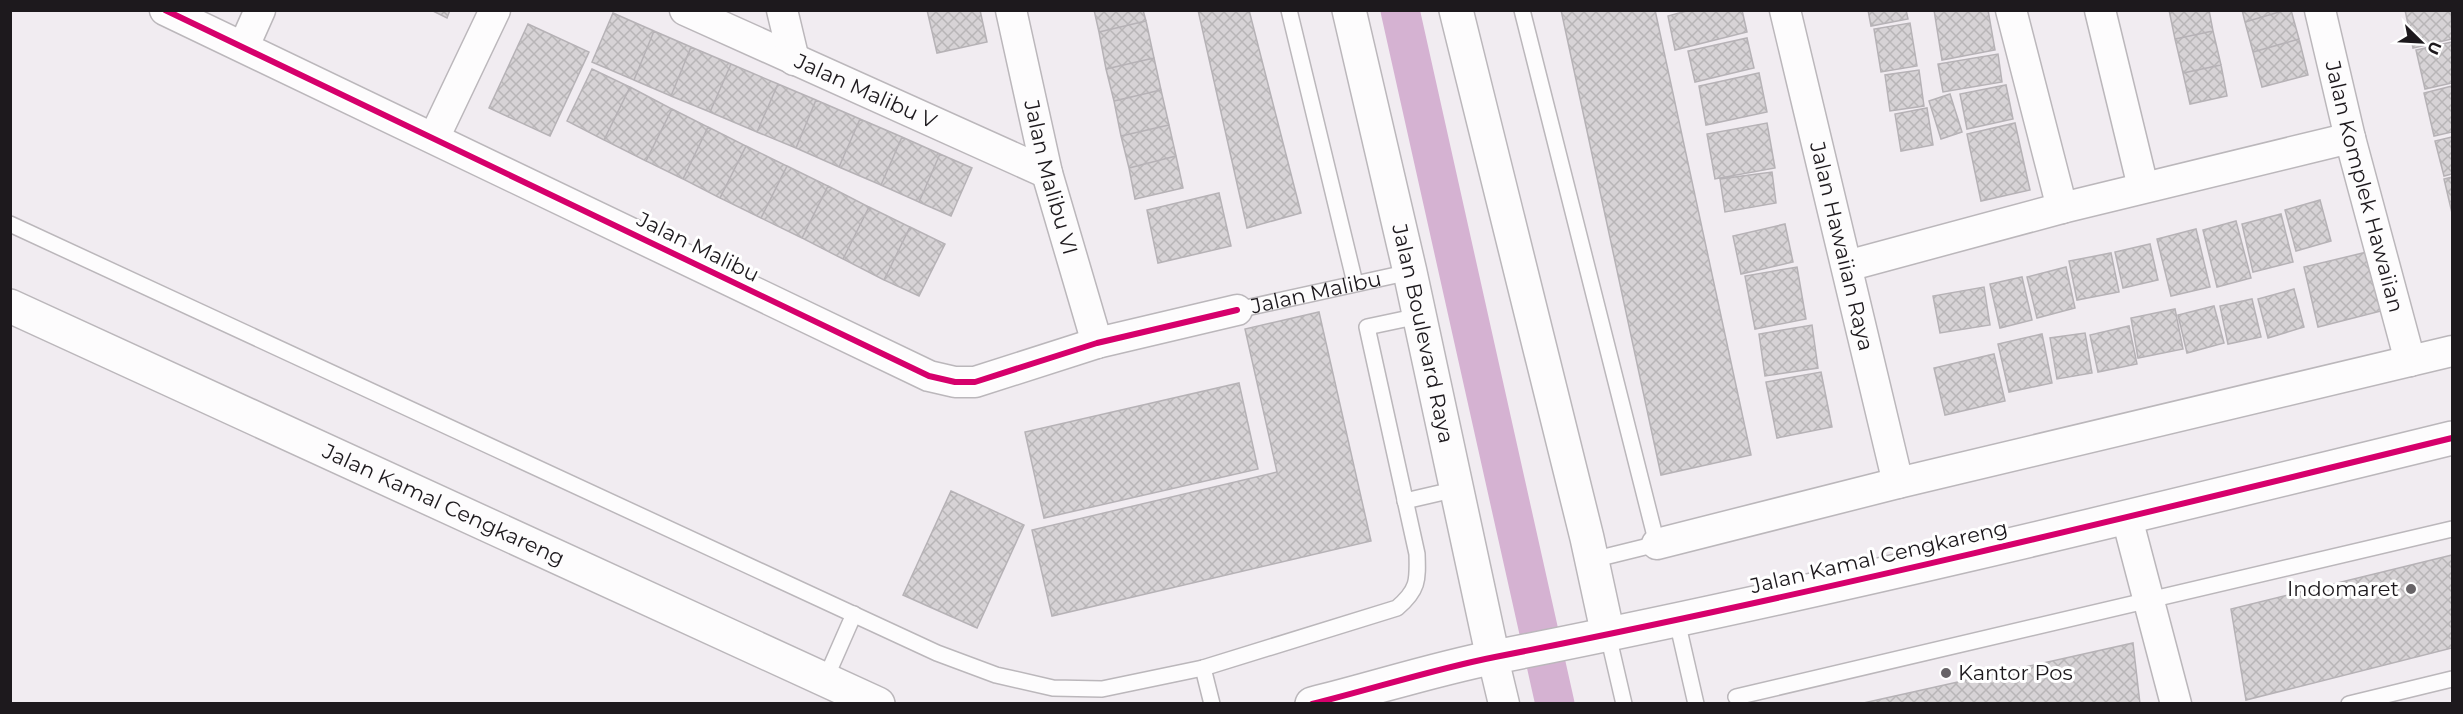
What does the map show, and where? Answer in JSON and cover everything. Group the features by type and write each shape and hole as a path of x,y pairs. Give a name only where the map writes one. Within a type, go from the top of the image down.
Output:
{"street":[{"name":"Jalan Malibu","path":"165,10 929,376 955,382 975,382 1096,343 1237,310"},
{"path":"244,46 260,10"},
{"path":"434,138 495,10"},
{"name":"Jalan Malibu V","path":"685,10 1047,173"},
{"path":"782,10 794,60"},
{"name":"Jalan Malibu VI","path":"1011,10 1047,173 1096,343"},
{"name":"Jalan Boulevard Raya","path":"1349,10 1410,272 1457,489 1508,655"},
{"path":"1456,10 1592,560 1596,637"},
{"name":"Jalan Hawaiian Raya","path":"1785,10 1898,483"},
{"path":"2011,10 2062,208"},
{"path":"2100,10 2143,187"},
{"name":"Jalan Komplek Hawaiian","path":"2320,10 2350,138 2409,361"},
{"path":"1847,266 2143,187 2350,138"},
{"name":"Jalan Kamal Cengkareng","path":"10,306 878,704"},
{"path":"1657,544 1898,483 2452,351"},
{"name":"Jalan Kamal Cengkareng","path":"1312,704 1508,655 1677,621 2127,518 2452,438"},
{"path":"2127,518 2176,704"},
{"path":"1504,704 1508,655"}],"lane":[{"path":"1289,10 1355,283"},
{"path":"1522,10 1657,544 1592,560"},
{"path":"10,224 937,653 996,675 1053,688 1102,689 1203,668 1397,608 1411,597 1418,575 1417,554 1368,327 1419,316"},
{"name":"Jalan Malibu","path":"1237,310 1410,272"},
{"path":"1405,501 1457,489"},
{"path":"1736,697 2452,529"},
{"path":"825,680 854,614"},
{"path":"1677,621 1696,704"},
{"path":"1596,637 1624,704"},
{"path":"1203,668 1212,704"},
{"path":"2349,704 2452,679"}],"building":[{"path":"431,10 450,10 447,18"},
{"path":"927,10 980,10 987,42 937,53"},
{"path":"1094,10 1143,10 1146,21 1099,32"},
{"path":"1198,10 1249,10 1301,213 1247,228"},
{"path":"1561,10 1655,10 1751,455 1661,475"},
{"path":"1690,10 1742,10 1747,32 1675,50 1668,16"},
{"path":"1868,10 1906,10 1908,19 1871,26"},
{"path":"1934,10 1988,10 1995,50 1942,60"},
{"path":"2169,10 2209,10 2213,31 2175,39"},
{"path":"2242,10 2286,10 2245,22"},
{"path":"2291,10 2299,39 2253,52 2245,22"},
{"path":"2405,10 2451,10 2452,39 2413,48"},
{"path":"613,13 654,31 634,80 592,62"},
{"path":"1146,21 1154,58 1106,69 1099,32"},
{"path":"1910,23 1917,66 1881,72 1874,29"},
{"path":"528,24 589,52 550,136 489,108"},
{"path":"654,31 691,47 671,96 634,80"},
{"path":"2213,31 2221,65 2183,73 2175,39"},
{"path":"1747,38 1754,68 1695,82 1688,51"},
{"path":"2299,39 2308,75 2262,87 2253,52"},
{"path":"2452,42 2452,83 2425,89 2416,50"},
{"path":"691,47 731,64 710,112 671,96"},
{"path":"1998,54 2002,82 1943,92 1938,64"},
{"path":"1154,58 1161,90 1114,101 1106,69"},
{"path":"731,64 778,84 757,132 710,112"},
{"path":"2221,65 2227,96 2190,104 2183,73"},
{"path":"592,69 630,87 604,140 567,121"},
{"path":"1919,70 1924,106 1890,111 1885,75"},
{"path":"1759,73 1767,112 1706,125 1699,86"},
{"path":"778,84 816,100 796,148 757,132"},
{"path":"2006,85 2013,119 1967,129 1960,94"},
{"path":"2452,86 2452,132 2434,136 2424,93"},
{"path":"630,87 672,109 646,161 604,140"},
{"path":"1161,90 1169,125 1121,136 1114,101"},
{"path":"1950,94 1962,132 1941,139 1929,101"},
{"path":"816,100 860,119 839,167 796,148"},
{"path":"1927,108 1933,145 1901,151 1895,114"},
{"path":"672,109 708,127 683,179 646,161"},
{"path":"860,119 902,137 881,185 839,167"},
{"path":"1767,123 1775,168 1715,179 1707,134"},
{"path":"2015,123 2030,190 1981,201 1967,134"},
{"path":"1169,125 1176,156 1129,168 1121,136"},
{"path":"708,127 746,146 720,198 683,179"},
{"path":"902,137 940,154 919,202 881,185"},
{"path":"2452,137 2452,174 2444,176 2435,141"},
{"path":"746,146 787,166 761,218 720,198"},
{"path":"940,154 972,168 951,216 919,202"},
{"path":"1176,156 1183,188 1135,199 1129,168"},
{"path":"787,166 828,186 802,238 761,218"},
{"path":"1772,172 1776,203 1725,212 1720,179"},
{"path":"2452,177 2452,213 2444,179"},
{"path":"828,186 869,207 843,259 802,238"},
{"path":"1219,193 1231,246 1158,263 1147,210"},
{"path":"2320,200 2331,241 2296,251 2285,210"},
{"path":"869,207 910,227 884,280 843,259"},
{"path":"2281,214 2293,262 2253,272 2242,224"},
{"path":"2236,221 2251,278 2217,287 2203,230"},
{"path":"1785,224 1793,262 1741,274 1733,236"},
{"path":"910,227 945,244 919,296 884,280"},
{"path":"2196,229 2210,287 2171,296 2157,239"},
{"path":"2150,244 2158,280 2123,288 2115,252"},
{"path":"2367,252 2381,311 2318,327 2304,267"},
{"path":"2111,253 2119,292 2077,300 2069,261"},
{"path":"1797,267 1806,319 1755,329 1745,276"},
{"path":"2066,267 2075,308 2037,318 2027,277"},
{"path":"2022,277 2032,320 2000,328 1990,284"},
{"path":"1984,287 1990,325 1940,333 1933,296"},
{"path":"2294,289 2304,327 2268,338 2258,299"},
{"path":"2252,299 2261,337 2228,344 2220,306"},
{"path":"2214,306 2224,343 2187,353 2178,315"},
{"path":"2175,309 2183,349 2138,358 2131,318"},
{"path":"1319,312 1371,541 1052,616 1032,530 1277,472 1245,329"},
{"path":"1812,325 1818,368 1765,376 1759,334"},
{"path":"2129,326 2137,364 2098,372 2090,335"},
{"path":"2085,333 2092,373 2057,379 2050,338"},
{"path":"2042,334 2052,383 2009,392 1998,344"},
{"path":"1994,354 2005,401 1945,415 1934,368"},
{"path":"1821,372 1832,427 1777,438 1766,382"},
{"path":"1239,383 1258,469 1044,518 1025,432"},
{"path":"951,491 1024,525 977,628 903,595"},
{"path":"2452,555 2452,648 2246,700 2231,609"},
{"path":"2133,643 2140,704 1859,704"}],"waterway":[{"path":"1400,10 1555,704"}],"cycle path":[{"path":"165,10 929,376 955,382 975,382 1097,343 1237,310"},
{"path":"1312,704 1472,662 1855,581 2452,438"}],"place":[{"name":"Indomaret","path":"2411,589"},
{"name":"Kantor Pos","path":"1946,673"}]}
